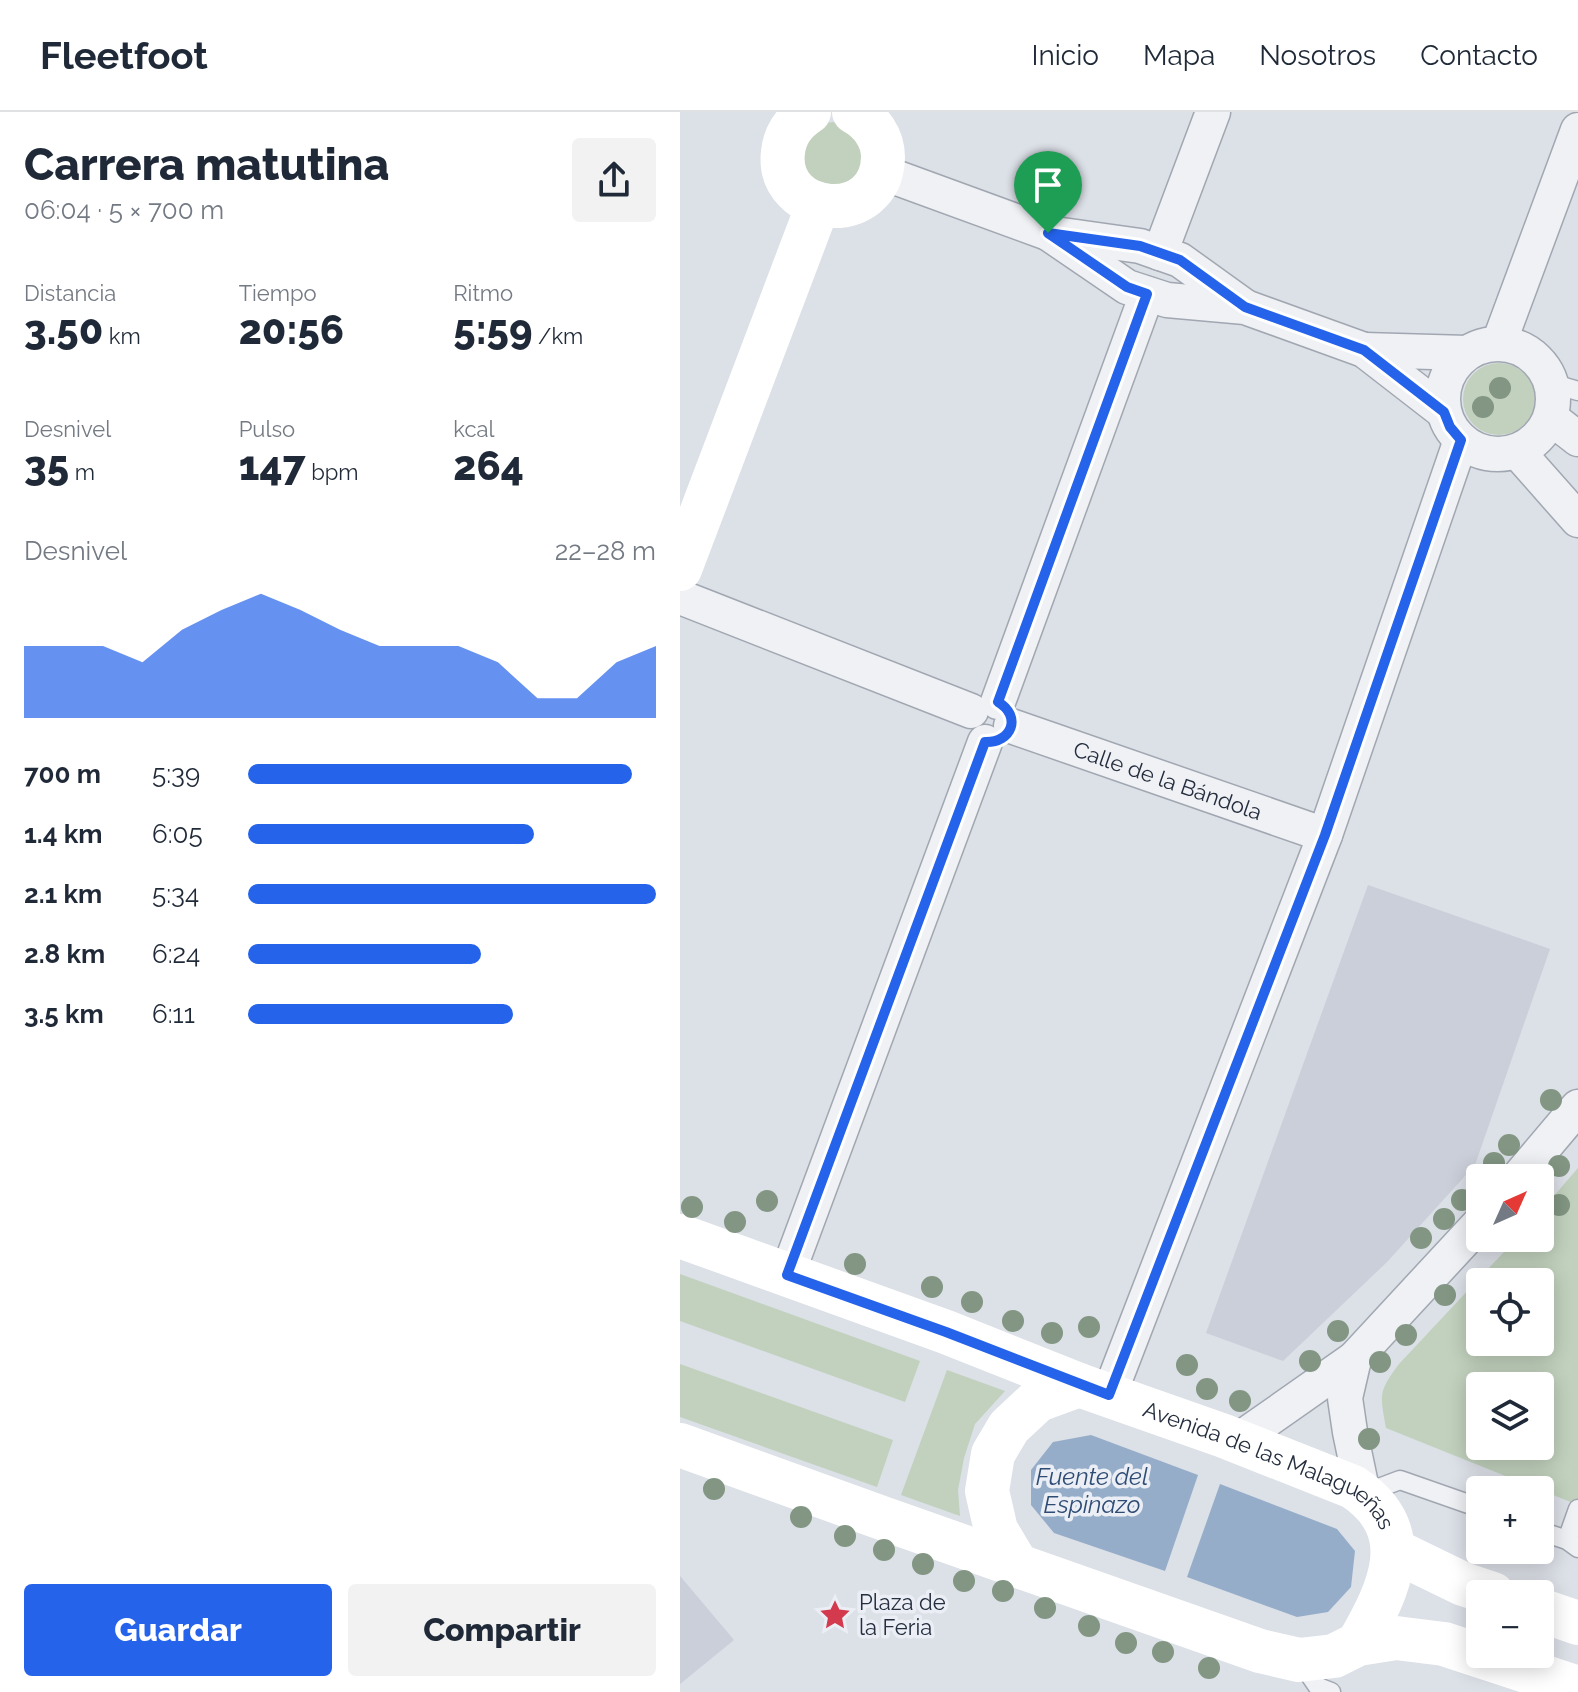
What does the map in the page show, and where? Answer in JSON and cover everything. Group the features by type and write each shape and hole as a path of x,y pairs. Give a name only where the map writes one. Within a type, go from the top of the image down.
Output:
{"main road":[{"path":"809,112 793,125 785,141 782,162 787,179 797,193 818,205 836,207 863,197 875,185 881,172 883,154 876,132 865,118 854,112"},
{"path":"680,569 818,205"},
{"name":"Avenida de las Malagueñas","path":"680,1236 946,1332 1353,1487 1363,1494 1387,1523 1393,1550 1389,1580 1358,1644"},
{"path":"1017,1565 996,1530 987,1491 993,1454 1009,1427 1038,1400 1094,1390"},
{"path":"680,1445 1260,1651 1299,1660 1334,1656 1358,1644 1396,1638 1444,1644 1578,1688"},
{"name":"Avenida de las Malagueñas","path":"1393,1550 1466,1585"},
{"path":"1554,1615 1578,1623"}],"street":[{"path":"1160,253 1213,112"},
{"path":"1094,1390 1325,835 1452,426 1443,395 1446,380 1454,365 1483,348 1578,130"},
{"path":"881,172 1048,233 1140,246 1180,260 1245,307"},
{"path":"1048,233 1127,287 1167,300 1245,307 1364,350 1516,347 1531,355 1564,387 1554,400 1551,418 1532,444 1517,451 1488,454 1473,449 1452,426 1364,350"},
{"path":"787,1275 1147,294"},
{"path":"1551,418 1578,439"},
{"path":"1517,451 1578,520"},
{"name":"Calle de la Bándola","path":"680,597 991,720 1325,835"},
{"path":"1530,1164 1578,1107"},
{"path":"1237,1441 1354,1359 1466,1238"},
{"path":"1354,1359 1345,1398 1363,1494"}],"lane":[{"path":"1363,1494 1400,1480 1466,1503"},
{"path":"1572,1544 1578,1509"},
{"path":"1299,1660 1318,1687 1331,1692"}],"shaded area":[{"path":"1368,885 1550,949 1475,1164 1466,1164 1466,1175 1387,1262 1283,1361 1206,1333"},
{"path":"680,1576 734,1640 680,1684"}],"green space":[{"path":"824,123 846,125 865,152 859,174 840,187 808,178 801,145"},
{"path":"1499,363 1519,369 1529,379 1535,399 1529,419 1519,429 1499,435 1479,429 1469,419 1463,399 1469,379 1479,369"},
{"path":"1578,1168 1578,1505 1554,1495 1554,1476 1506,1476 1386,1428 1382,1394 1387,1381 1466,1292 1466,1356 1554,1356 1554,1268 1489,1268 1504,1252 1554,1252 1554,1196"},
{"path":"680,1274 920,1361 905,1402 680,1321"},
{"path":"680,1364 893,1440 877,1487 680,1417"},
{"path":"947,1370 1005,1391 975,1424 958,1490 960,1516 901,1495"}],"water":[{"name":"Fuente del Espinazo","path":"1091,1435 1198,1475 1165,1571 1054,1533 1031,1505 1031,1470 1053,1442"},
{"name":"Fuente del Espinazo","path":"1220,1484 1337,1529 1355,1551 1351,1587 1328,1612 1297,1617 1187,1577"}],"place":[{"name":"Plaza de la Feria","path":"835,1615"}],"route":[{"path":"1048,233 1140,246 1180,260 1245,307 1364,350 1444,412 1450,427 1461,440 1325,835 1109,1395 787,1275 985,742 1002,740 1011,726 1012,717 1008,709 998,702 1147,294 1127,287 1048,233"}]}
